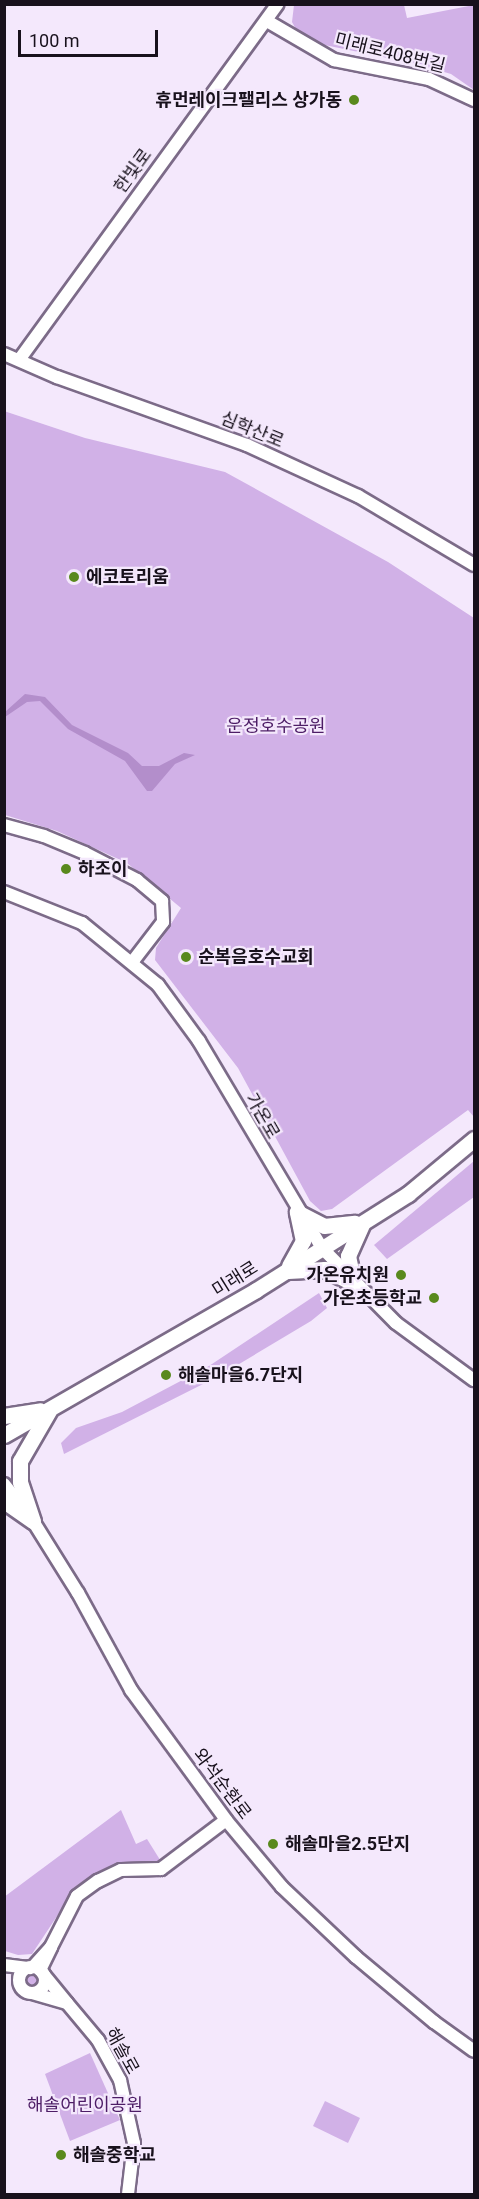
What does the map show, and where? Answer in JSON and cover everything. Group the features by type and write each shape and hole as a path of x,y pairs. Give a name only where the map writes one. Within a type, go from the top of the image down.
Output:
{"main road":[{"name":"미래로","path":"4,1435 154,1352 408,1194 474,1139"},
{"path":"297,1212 324,1226 363,1222 348,1256 354,1284"},
{"path":"285,1271 303,1241 297,1212"},
{"path":"285,1271 325,1269 354,1284"},
{"path":"4,1416 51,1408"},
{"path":"33,1521 20,1482 20,1461 51,1408"},
{"path":"4,1501 33,1521"}],"street":[{"name":"한빛로","path":"20,360 278,4"},
{"name":"미래로408번길","path":"267,21 334,60 429,79 474,100"},
{"name":"심학산로","path":"4,354 247,445 358,496 474,565"},
{"path":"4,825 44,836 85,853 137,880 162,901 163,922 133,962"},
{"name":"가온로","path":"4,892 82,923 133,962 158,986 198,1041 297,1212 322,1248 354,1284 432,1353 474,1380"},
{"name":"와석순환로","path":"4,1484 33,1521 132,1690 226,1821 282,1887 356,1957 434,2022 474,2051"},
{"path":"26,1990 21,1974 34,1968 51,1947 77,1896 98,1881 120,1870 161,1869 226,1821"},
{"path":"4,1966 34,1968"},
{"path":"4,1966 26,1990 67,2003"},
{"path":"26,1990 45,1984 34,1968"},
{"name":"해솔로","path":"34,1968 98,2040 120,2080 134,2143 128,2194"}],"green space":[{"path":"294,5 404,5 407,18 474,5 474,90 451,74 417,64 310,42 298,33 292,22"},
{"name":"운정호수공원","path":"4,411 85,438 225,472 388,562 474,618 474,1117 468,1110 332,1209 321,1211 310,1201 238,1068 155,960 156,948 181,908 127,863 57,831 5,815"},
{"path":"474,1161 474,1197 387,1259 374,1245"},
{"path":"319,1293 327,1308 311,1321 219,1376 64,1454 61,1443 76,1428 122,1412 209,1366"},
{"path":"121,1810 136,1844 147,1839 162,1863 105,1873 88,1880 65,1904 32,1954 18,1955 5,1951 4,1897"},
{"path":"32,1971 38,1974 41,1980 38,1986 32,1989 26,1986 23,1980 26,1974"},
{"name":"해솔어린이공원","path":"90,2053 120,2120 70,2141 45,2074"},
{"path":"325,2101 360,2118 348,2143 313,2126"}],"shaded area":[{"path":"25,694 45,697 72,725 128,753 142,766 159,766 184,753 195,755 175,764 152,791 147,791 125,761 68,729 40,701 27,702 5,717 5,712"}],"place":[{"name":"휴먼레이크팰리스 상가동","path":"354,100"},
{"name":"에코토리움","path":"74,577"},
{"name":"하조이","path":"66,869"},
{"name":"순복음호수교회","path":"186,957"},
{"name":"가온유치원","path":"401,1275"},
{"name":"가온초등학교","path":"434,1298"},
{"name":"해솔마을6.7단지","path":"166,1375"},
{"name":"해솔마을2.5단지","path":"273,1844"},
{"name":"해솔중학교","path":"61,2155"}]}
